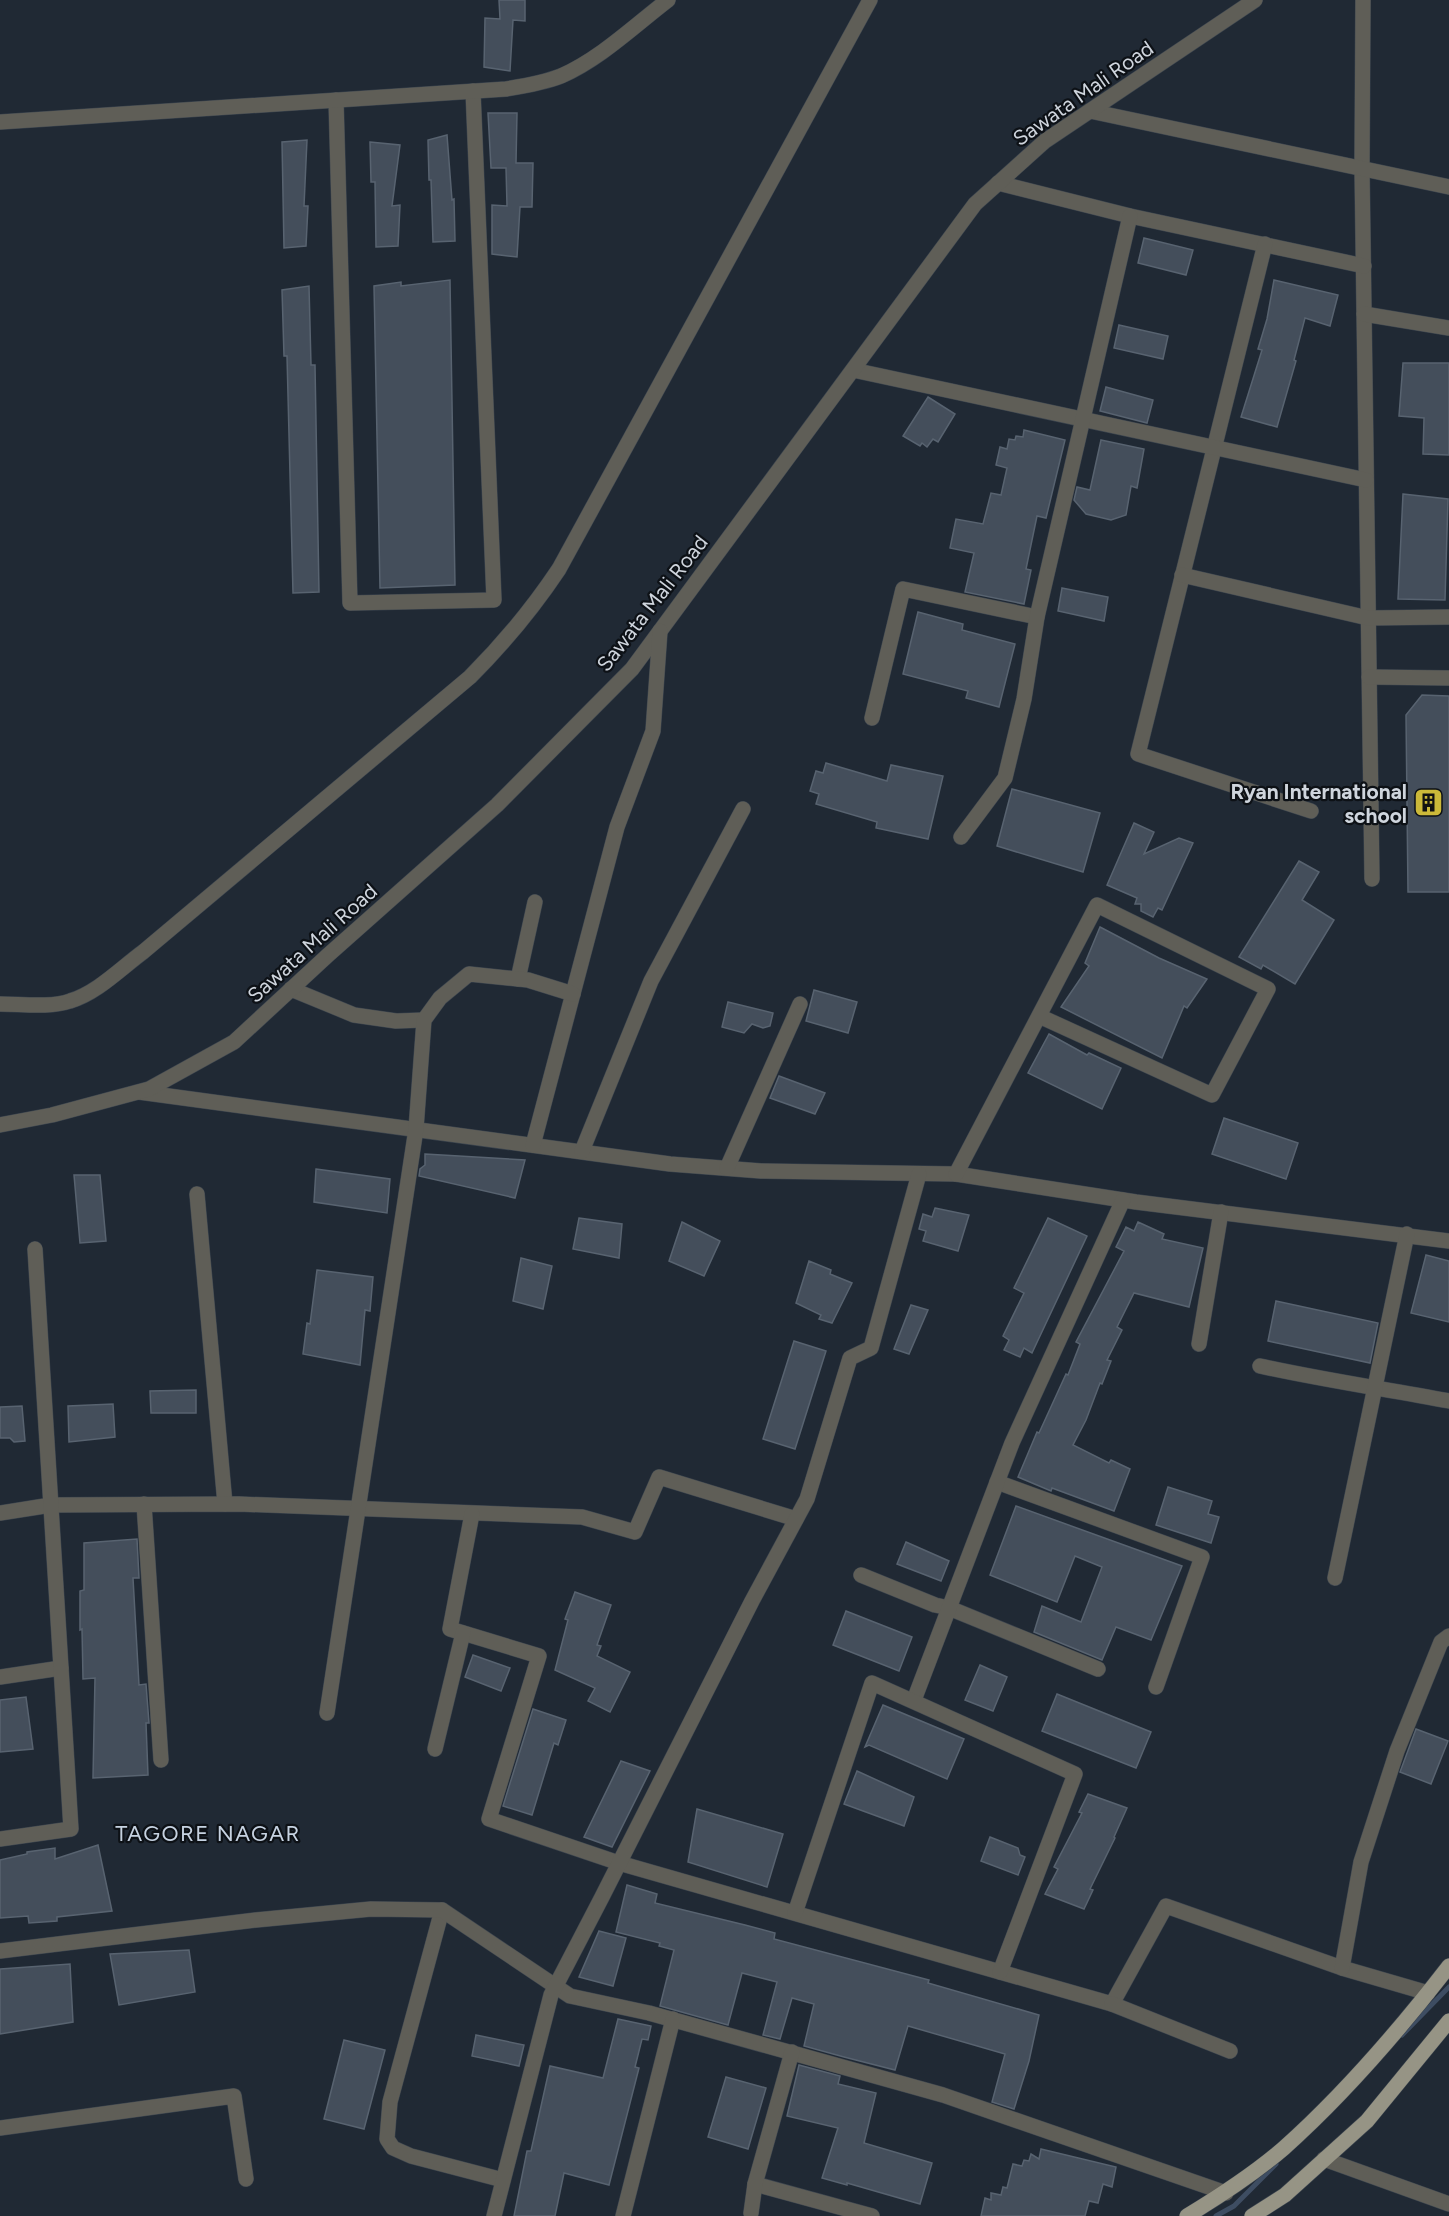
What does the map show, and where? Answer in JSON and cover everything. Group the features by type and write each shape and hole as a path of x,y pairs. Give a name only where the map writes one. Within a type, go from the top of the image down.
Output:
{"main road":[{"path":"1187,2216 1226,2193 1283,2149 1340,2093 1447,1974"},
{"path":"1252,2216 1285,2195 1367,2121 1449,2021"}],"street":[{"path":"0,122 515,87 560,76 588,62 668,0"},
{"path":"0,1004 57,1004 70,1001 95,988 152,944 470,677 513,632 535,605 559,569 870,0"},
{"name":"Sawata Mali Road","path":"0,1125 52,1115 149,1089 234,1042 497,805 632,669 975,204 1045,141 1255,0"},
{"path":"1363,0 1362,168 1372,879"},
{"path":"336,100 350,603 494,600 473,91"},
{"path":"1090,111 1449,187"},
{"path":"998,183 1130,216 1364,266"},
{"path":"961,837 1005,778 1024,699 1037,617 1130,216"},
{"path":"1265,244 1138,754 1311,811"},
{"path":"1364,314 1449,328"},
{"path":"853,370 1366,480"},
{"path":"1182,575 1368,618 1449,617"},
{"path":"872,718 903,589 1037,617"},
{"path":"534,1145 617,827 652,731 660,631"},
{"path":"1369,677 1449,678"},
{"path":"582,1151 651,981 743,808"},
{"path":"518,979 535,902"},
{"path":"956,1174 1097,904 1268,989 1212,1095 1039,1016"},
{"path":"327,1713 416,1129 424,1020 440,998 469,974 528,980 573,994"},
{"path":"291,989 354,1015 396,1021 424,1020"},
{"path":"727,1168 800,1004"},
{"path":"136,1092 670,1164 761,1171 956,1174 1123,1200 1449,1240"},
{"path":"494,2216 554,1986 620,1863 752,1601 807,1499 850,1358 871,1348 919,1174"},
{"path":"197,1194 225,1504"},
{"path":"914,1700 1012,1443 1123,1200"},
{"path":"1199,1344 1221,1212"},
{"path":"1335,1578 1407,1234"},
{"path":"0,1839 71,1829 35,1250"},
{"path":"1260,1366 1316,1379 1374,1386 1449,1401"},
{"path":"0,1513 51,1505 225,1504 582,1517 635,1532 659,1477 796,1519"},
{"path":"997,1482 1202,1557 1156,1687"},
{"path":"144,1504 161,1760"},
{"path":"472,1514 450,1629 539,1656 489,1819 620,1863 1112,2004 1230,2051"},
{"path":"861,1575 1098,1669"},
{"path":"435,1749 464,1633"},
{"path":"1342,1968 1361,1862 1389,1773 1441,1642 1449,1636"},
{"path":"0,1677 61,1668"},
{"path":"795,1913 872,1683 1075,1773 1000,1972"},
{"path":"1112,2004 1166,1906 1342,1968 1428,1993"},
{"path":"0,1951 370,1908 442,1910 570,1996 673,2019 943,2095 1226,2193"},
{"path":"442,1910 390,2102 387,2139 393,2148 411,2156 503,2180"},
{"path":"622,2216 673,2019"},
{"path":"751,2213 754,2184 792,2052"},
{"path":"0,2128 234,2096 246,2180"},
{"path":"1324,2159 1449,2204"},
{"path":"754,2184 872,2216"}],"building":[{"path":"499,0 525,0 525,21 513,20 510,71 484,67 485,18 500,19"},
{"path":"488,113 517,113 516,163 533,163 532,207 520,207 517,257 492,254 492,205 507,206 506,168 491,168"},
{"path":"447,135 452,200 454,199 455,241 433,242 428,140"},
{"path":"307,140 304,206 308,206 306,246 284,248 282,142"},
{"path":"370,142 400,145 392,206 400,205 398,246 376,247 375,182 371,182"},
{"path":"1144,238 1193,250 1186,275 1138,263"},
{"path":"450,280 455,585 380,588 374,286 401,282 401,286"},
{"path":"1274,280 1338,295 1330,326 1305,318 1294,360 1296,361 1277,427 1241,417 1262,350 1258,349 1267,319"},
{"path":"309,286 311,365 315,365 319,592 293,593 287,356 284,356 282,290"},
{"path":"1119,325 1168,336 1163,359 1114,348"},
{"path":"1403,363 1449,363 1449,455 1423,454 1424,418 1399,416"},
{"path":"1106,387 1153,400 1147,423 1100,411"},
{"path":"928,397 955,414 938,442 933,439 927,447 922,443 920,446 903,436"},
{"path":"1024,430 1065,440 1046,518 1037,516 1026,569 1031,570 1024,604 965,592 974,553 950,548 956,519 983,524 991,493 1001,495 1007,468 996,465 1000,447 1007,449 1009,439 1015,440 1016,436 1023,437"},
{"path":"1101,440 1144,449 1137,488 1131,486 1126,515 1111,520 1086,514 1074,500 1077,487 1090,490"},
{"path":"1403,494 1448,499 1445,600 1398,599"},
{"path":"1062,588 1108,597 1104,621 1058,611"},
{"path":"918,612 963,624 962,630 1015,644 999,707 966,698 968,691 903,674"},
{"name":"Ryan International school","path":"1422,695 1449,696 1449,892 1408,892 1406,715"},
{"path":"826,763 887,781 891,765 943,776 928,839 876,828 877,822 816,804 819,794 810,791 816,771 823,773"},
{"path":"1012,789 1100,813 1083,872 997,846"},
{"path":"1134,823 1154,832 1144,854 1179,838 1193,843 1162,910 1158,908 1153,917 1141,911 1141,904 1135,904 1137,898 1107,885"},
{"path":"1299,861 1319,872 1302,900 1334,920 1295,984 1263,965 1261,969 1239,957"},
{"path":"1100,927 1159,958 1207,979 1187,1008 1184,1006 1162,1058 1061,1007 1089,966 1085,963"},
{"path":"814,990 857,1002 848,1033 806,1021"},
{"path":"728,1002 773,1013 770,1026 763,1028 752,1024 744,1033 722,1027"},
{"path":"1049,1034 1087,1055 1089,1053 1121,1068 1102,1109 1028,1073"},
{"path":"779,1076 825,1093 815,1114 770,1098"},
{"path":"1224,1118 1298,1143 1286,1179 1212,1154"},
{"path":"425,1154 525,1160 515,1198 419,1176 420,1169 425,1165"},
{"path":"316,1169 390,1179 387,1213 314,1202"},
{"path":"74,1175 100,1175 106,1241 80,1243"},
{"path":"935,1208 969,1215 958,1251 923,1241 926,1231 919,1229 923,1214 932,1217"},
{"path":"579,1218 622,1224 619,1258 573,1249"},
{"path":"1048,1218 1087,1236 1032,1353 1024,1348 1020,1357 1004,1350 1009,1340 1003,1336 1024,1293 1014,1288"},
{"path":"682,1222 720,1241 704,1276 669,1261"},
{"path":"1138,1222 1164,1234 1162,1239 1203,1248 1189,1307 1134,1293 1117,1327 1122,1330 1107,1360 1111,1361 1102,1384 1100,1383 1086,1420 1073,1445 1109,1463 1111,1460 1130,1469 1114,1511 1052,1488 1051,1491 1018,1477 1037,1432 1039,1433 1066,1374 1068,1375 1080,1344 1076,1342 1124,1251 1116,1247 1126,1227 1134,1231"},
{"path":"1426,1255 1449,1261 1449,1322 1411,1313"},
{"path":"521,1258 552,1266 543,1309 513,1301"},
{"path":"809,1261 831,1270 830,1274 852,1283 832,1323 819,1319 821,1315 796,1303"},
{"path":"317,1270 373,1277 370,1311 365,1310 360,1365 303,1354 307,1323 310,1324"},
{"path":"1276,1301 1378,1323 1370,1363 1268,1341"},
{"path":"911,1305 928,1310 909,1354 894,1349"},
{"path":"794,1341 826,1351 795,1449 763,1439"},
{"path":"196,1390 196,1413 151,1413 150,1391"},
{"path":"113,1404 115,1437 69,1442 68,1406"},
{"path":"22,1406 25,1441 14,1442 10,1438 0,1438 0,1407"},
{"path":"1168,1487 1212,1501 1208,1514 1219,1517 1211,1543 1156,1525"},
{"path":"1016,1506 1182,1566 1151,1640 1116,1627 1102,1660 1034,1632 1042,1606 1081,1622 1102,1567 1075,1556 1057,1602 990,1575"},
{"path":"137,1539 139,1578 133,1578 139,1685 146,1684 149,1723 146,1723 148,1775 93,1778 95,1678 83,1679 82,1629 80,1630 80,1591 84,1590 84,1543"},
{"path":"906,1542 949,1561 941,1581 897,1564"},
{"path":"575,1592 611,1605 597,1645 601,1646 597,1656 630,1672 610,1712 588,1701 595,1688 555,1670 568,1620 565,1619"},
{"path":"846,1611 912,1637 899,1671 833,1645"},
{"path":"473,1655 510,1668 501,1691 465,1677"},
{"path":"980,1665 1007,1677 993,1711 965,1700"},
{"path":"1057,1694 1151,1732 1136,1768 1042,1731"},
{"path":"26,1697 33,1749 0,1752 0,1700"},
{"path":"883,1705 964,1739 947,1779 869,1745 865,1747"},
{"path":"533,1709 566,1720 558,1745 554,1743 532,1815 503,1806"},
{"path":"1416,1729 1448,1741 1431,1784 1400,1772"},
{"path":"621,1761 650,1771 612,1847 584,1837"},
{"path":"857,1771 914,1797 904,1826 844,1804"},
{"path":"1088,1794 1127,1808 1090,1889 1093,1890 1084,1909 1045,1894 1058,1869 1054,1867 1082,1813 1079,1812"},
{"path":"697,1809 783,1834 767,1887 688,1862"},
{"path":"990,1837 1018,1848 1020,1855 1025,1857 1018,1875 981,1861"},
{"path":"98,1845 112,1911 57,1917 57,1921 29,1923 28,1916 0,1918 0,1860 27,1854 27,1852 55,1848 55,1859"},
{"path":"627,1885 657,1894 655,1903 775,1933 774,1939 929,1980 928,1983 1039,2015 1029,2061 1014,2109 992,2102 1005,2054 908,2026 895,2070 844,2057 804,2046 814,2004 792,1998 780,2039 763,2035 777,1982 742,1973 728,2025 660,2006 674,1950 659,1946 660,1943 616,1932"},
{"path":"599,1931 626,1938 613,1986 579,1977"},
{"path":"189,1950 195,1992 119,2005 110,1954"},
{"path":"70,1964 73,2022 0,2034 0,1969"},
{"path":"618,2019 651,2026 648,2040 642,2039 635,2067 639,2068 609,2185 564,2173 555,2216 514,2216 527,2151 531,2151 550,2066 603,2078"},
{"path":"476,2035 524,2045 519,2066 472,2056"},
{"path":"344,2040 385,2050 364,2129 324,2119"},
{"path":"799,2065 840,2076 838,2084 876,2093 864,2143 932,2163 920,2204 822,2178 838,2128 787,2116"},
{"path":"726,2077 766,2088 748,2149 708,2137"},
{"path":"1041,2149 1116,2167 1112,2187 1103,2184 1098,2203 1089,2201 1085,2216 981,2216 985,2198 991,2200 991,2193 1001,2195 1003,2187 1007,2188 1013,2164 1022,2166 1024,2160 1029,2161 1031,2154 1039,2159"}],"waterway":[{"path":"1402,2035 1449,1987"},
{"path":"1216,2216 1234,2206 1276,2164"}],"place":[{"name":"Ryan International school","path":"1428,803"}],"district":[{"name":"TAGORE NAGAR","path":"208,1833"}]}
